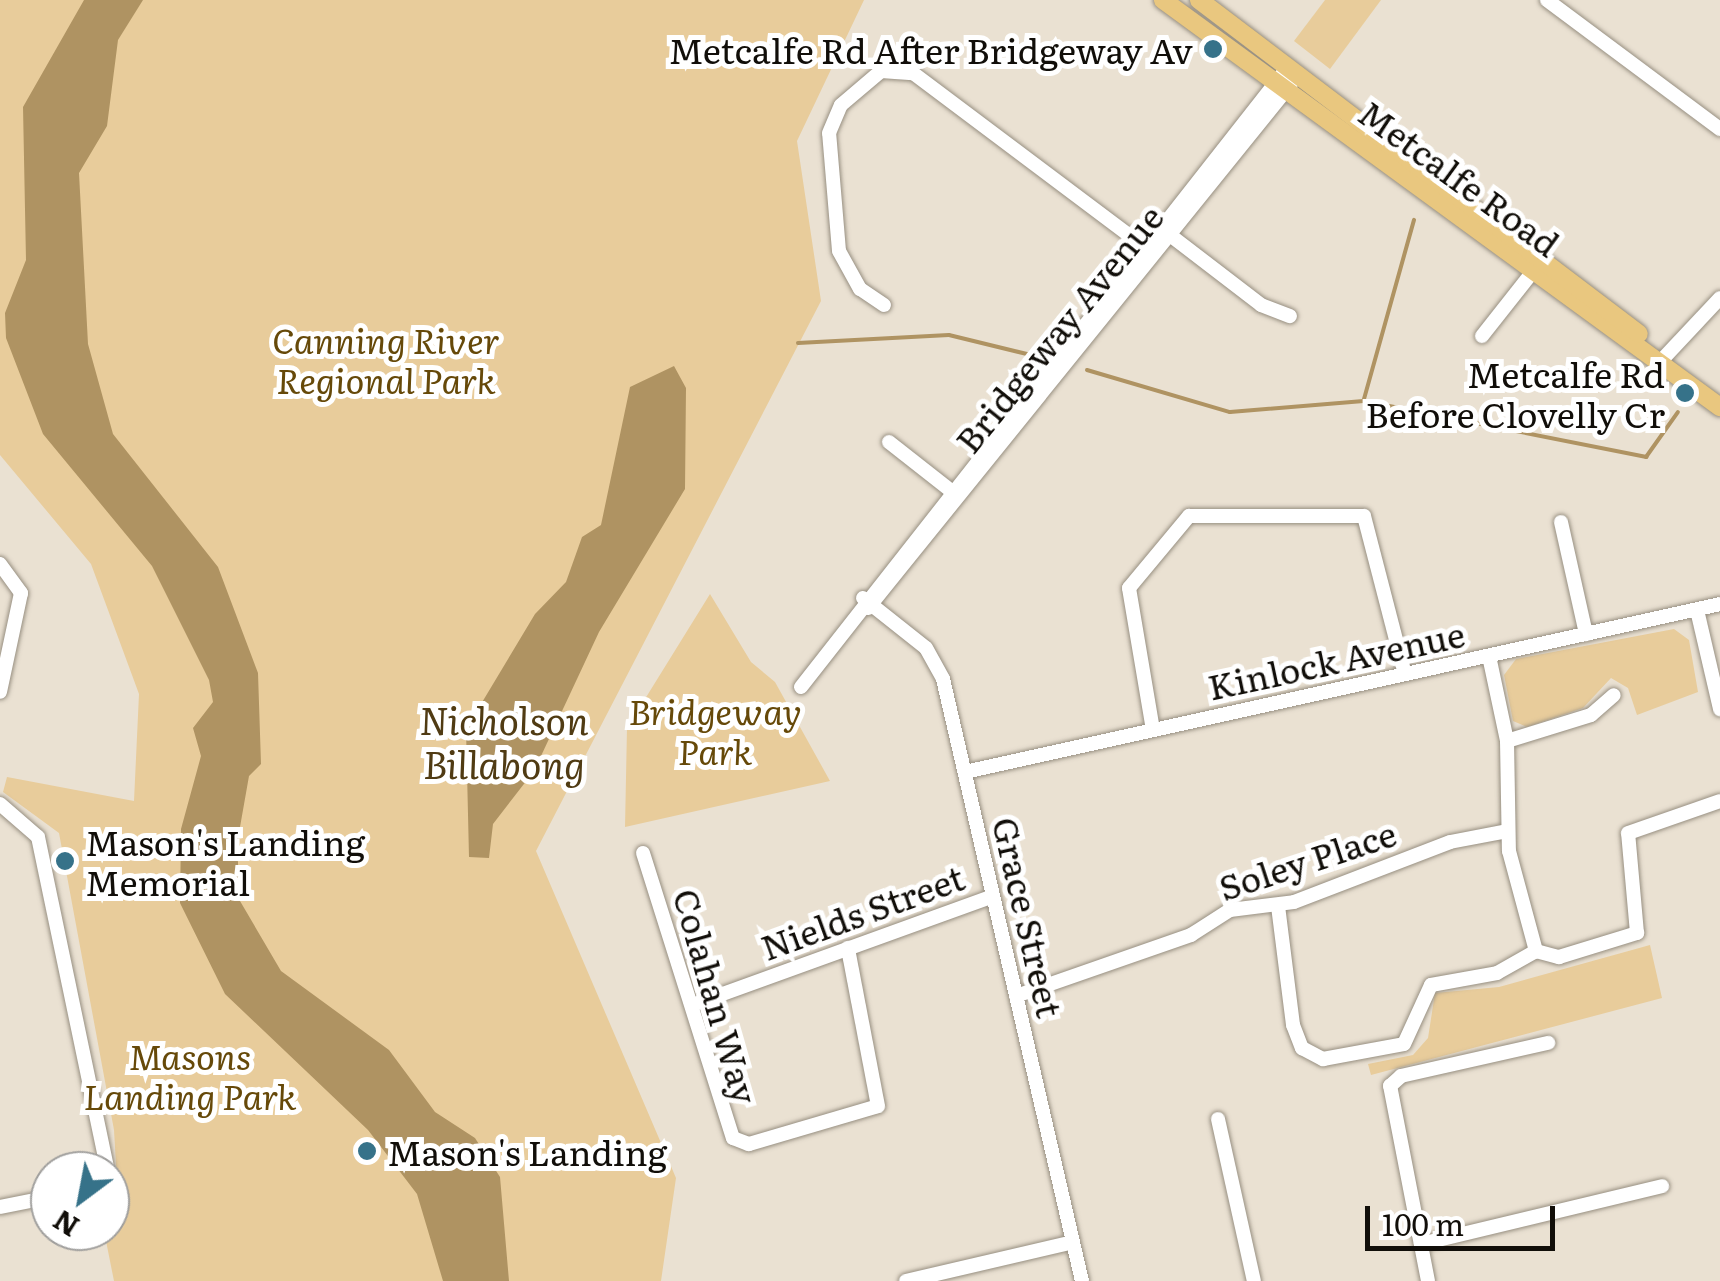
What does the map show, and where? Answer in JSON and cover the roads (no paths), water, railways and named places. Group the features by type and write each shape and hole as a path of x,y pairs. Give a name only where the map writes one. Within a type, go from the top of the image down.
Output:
{"main road":[{"name":"Metcalfe Road","path":"1162,0 1280,88 1537,266"},
{"name":"Metcalfe Road","path":"1200,0 1720,407"},
{"name":"Metcalfe Road","path":"1662,359 1720,393"}],"street":[{"path":"1546,0 1720,130"},
{"path":"884,304 860,289 840,252 829,133 841,105 881,71 913,72 1150,251"},
{"name":"Bridgeway Avenue","path":"801,687 1292,72"},
{"path":"1166,232 1290,316"},
{"path":"1482,336 1537,266"},
{"path":"1662,359 1720,298"},
{"path":"890,442 955,494"},
{"path":"1154,730 1129,588 1189,516 1364,516 1405,674"},
{"path":"1561,522 1586,634"},
{"path":"0,564 21,592 0,692"},
{"name":"Kinlock Avenue","path":"965,772 1720,604"},
{"name":"Grace Street","path":"866,605 932,657 965,772 1082,1281"},
{"path":"1697,610 1720,709"},
{"path":"1489,656 1507,741 1507,831 1536,951"},
{"path":"1507,741 1591,715 1614,695"},
{"path":"1278,906 1293,1025 1302,1048 1323,1059 1404,1044 1431,985 1496,974 1536,951 1558,957 1638,933 1628,832 1720,801"},
{"path":"0,804 38,837 104,1151"},
{"name":"Soley Place","path":"1016,996 1190,935 1230,910 1278,906 1450,842 1507,831"},
{"name":"Colahan Way","path":"643,853 695,1004 722,1126 734,1138 749,1144 868,1115 880,1092 848,948"},
{"name":"Nields Street","path":"695,1004 993,896"},
{"path":"1428,1281 1386,1100 1400,1076 1548,1042"},
{"path":"1218,1120 1254,1281"},
{"path":"1421,1244 1662,1186"},
{"path":"0,1207 30,1201"},
{"path":"907,1281 1073,1242"}],"water":[{"path":"84,0 143,0 118,40 107,126 79,173 88,344 113,434 218,567 258,673 261,764 249,776 237,844 240,901 281,971 389,1050 435,1112 475,1138 500,1177 509,1281 443,1281 417,1194 368,1130 225,994 180,903 181,829 201,756 193,728 213,702 209,680 152,566 43,434 6,338 5,313 26,260 23,107"},
{"name":"Nicholson Billabong","path":"674,366 686,388 685,489 599,632 534,771 493,824 489,858 469,857 466,729 535,614 566,582 582,537 601,525 630,387"}],"waterway":[{"path":"1364,399 1414,220"},
{"path":"798,343 949,335 1039,357"},
{"path":"1087,370 1230,412 1364,401 1646,457 1678,412"}],"place":[{"name":"Metcalfe Rd After Bridgeway Av","path":"1213,49"},
{"name":"Metcalfe Rd Before Clovelly Cr","path":"1685,393"},
{"name":"Mason's Landing Memorial","path":"65,861"},
{"name":"Mason's Landing","path":"367,1151"}],"park label":[{"name":"Canning River Regional Park","path":"386,359"},
{"name":"Bridgeway Park","path":"715,730"},
{"name":"Masons Landing Park","path":"190,1075"}]}
